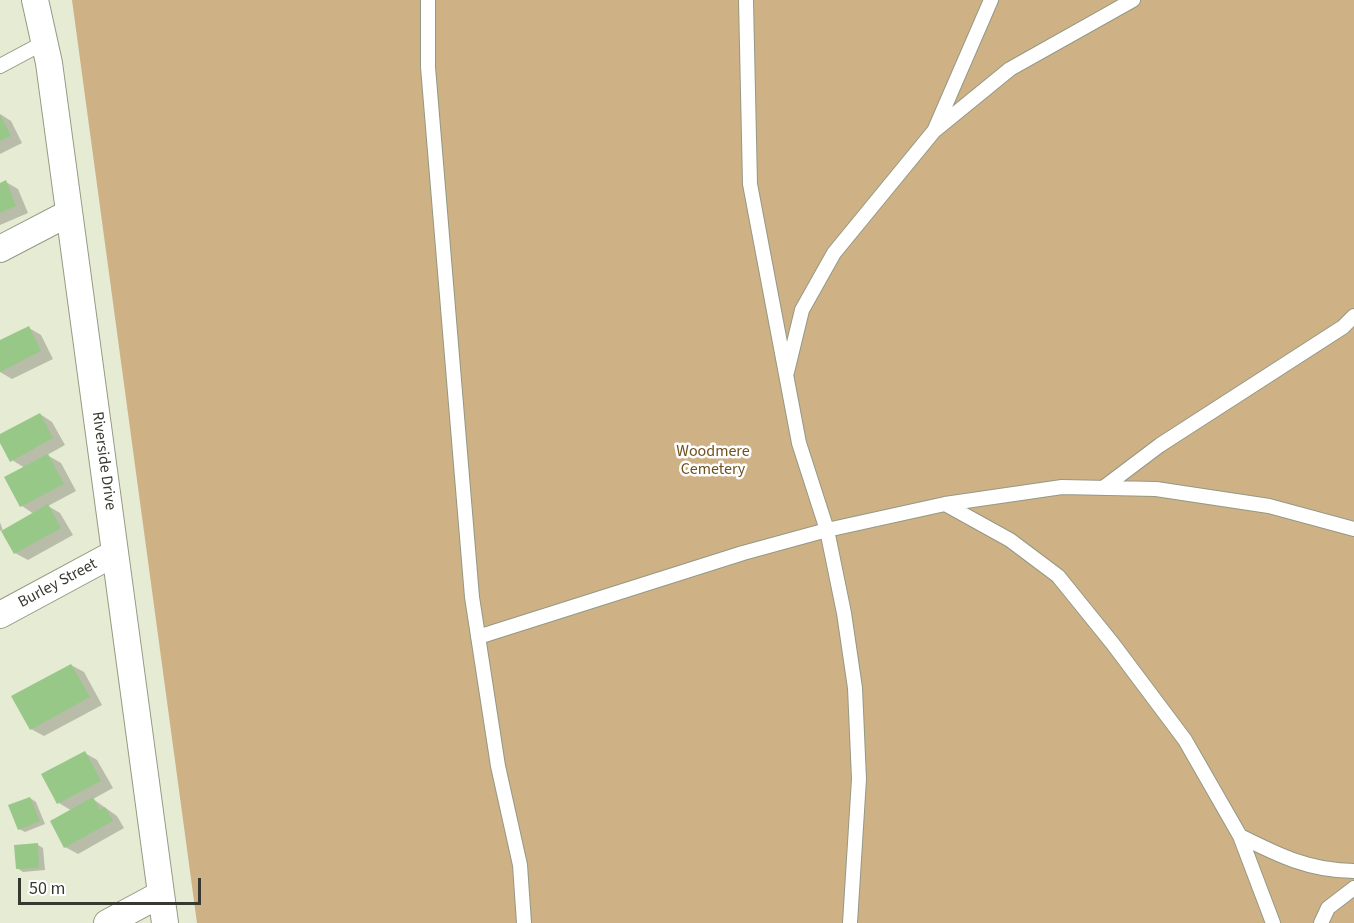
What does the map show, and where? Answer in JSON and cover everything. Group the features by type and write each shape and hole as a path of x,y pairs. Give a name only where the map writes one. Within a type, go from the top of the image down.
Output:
{"street":[{"name":"Riverside Drive","path":"35,0 45,42 165,923"},
{"path":"0,249 69,213"},
{"name":"Burley Street","path":"0,615 115,553"},
{"path":"106,923 161,894"}],"lane":[{"path":"428,0 428,68 471,585 498,766 520,865 524,923"},
{"path":"746,0 750,184 798,443 827,530 844,613 855,688 859,779 850,923"},
{"path":"934,131 992,0"},
{"path":"786,377 802,310 834,253 934,131 1010,69 1133,0"},
{"path":"0,66 45,42"},
{"path":"1103,488 1160,445 1343,327 1354,316"},
{"path":"478,637 721,559 827,530 945,504 1062,487 1156,489 1269,506 1354,529"},
{"path":"945,504 1010,540 1058,576 1185,740 1240,836 1273,923"},
{"path":"1240,836 1288,861 1337,871 1354,871"},
{"path":"1321,923 1328,908 1354,888"}],"green space":[{"name":"Woodmere Cemetery","path":"72,0 1354,0 1354,923 197,923"}],"building":[{"path":"0,115 11,136 0,141"},
{"path":"6,180 16,206 0,213 0,183"},
{"path":"29,326 41,351 0,372 0,340"},
{"path":"40,413 53,438 10,462 0,443 0,434"},
{"path":"48,454 64,484 20,507 4,477"},
{"path":"48,504 61,528 14,554 1,531"},
{"path":"71,664 90,697 30,730 11,696"},
{"path":"85,751 101,781 57,804 41,774"},
{"path":"30,797 40,821 18,830 8,805"},
{"path":"93,797 100,810 105,807 113,821 64,848 50,821"},
{"path":"38,843 39,868 16,869 14,845"}]}
